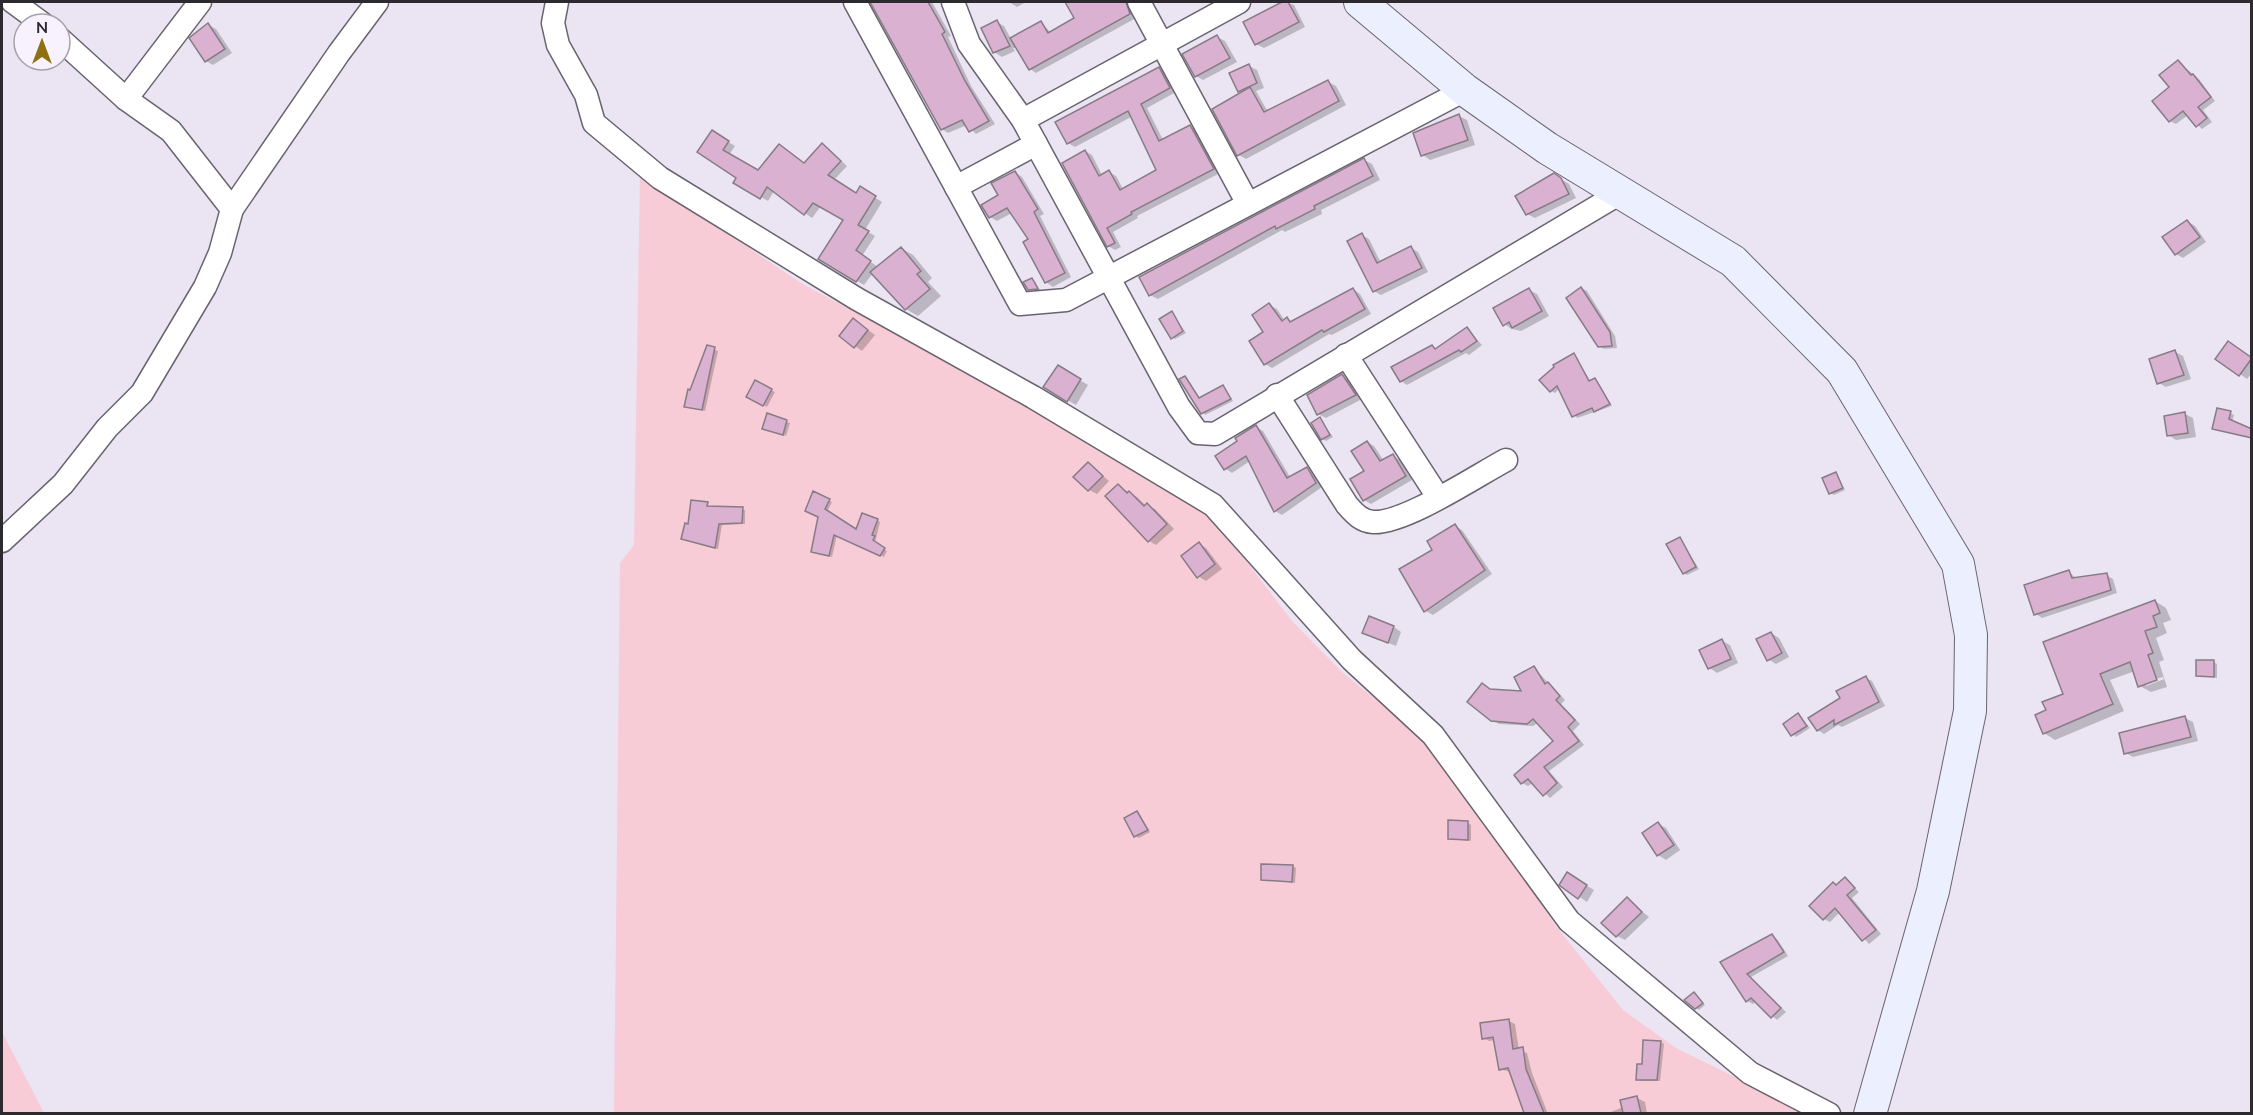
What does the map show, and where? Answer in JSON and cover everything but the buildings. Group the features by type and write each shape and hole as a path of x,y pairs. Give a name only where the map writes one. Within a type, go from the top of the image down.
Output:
{"street":[{"path":"13,2 27,12"},
{"path":"126,99 200,2"},
{"path":"2,541 63,484 107,428 142,393 205,286 220,253 232,209 339,53 377,2"},
{"path":"855,2 1020,304 1066,300 1108,275 1465,90"},
{"path":"953,2 969,44 1023,120 1179,407 1198,433 1215,434 1277,395 1622,192"},
{"path":"1139,2 1248,204"},
{"path":"1023,120 1239,2"},
{"path":"1360,2 1465,90 1547,147 1733,261 1842,371 1958,564 1971,635 1970,711 1933,891 1870,1113"},
{"path":"552,3 553,23 558,45 586,95 594,123 660,178 857,299 1033,397 1213,505 1352,660 1433,735 1569,921 1750,1074 1829,1113"},
{"path":"72,50 126,99 171,131 232,209"},
{"path":"956,187 1036,144"},
{"path":"1346,355 1438,497"},
{"path":"1277,395 1347,505 1361,520 1373,522 1395,520 1506,460"}],"shaded area":[{"path":"640,175 801,283 1033,408 1203,512 1247,562 1292,621 1343,673 1410,727 1448,767 1556,926 1623,1010 1676,1048 1808,1113 614,1114 620,563 634,545"},
{"path":"2,1032 44,1113 2,1113"}]}
